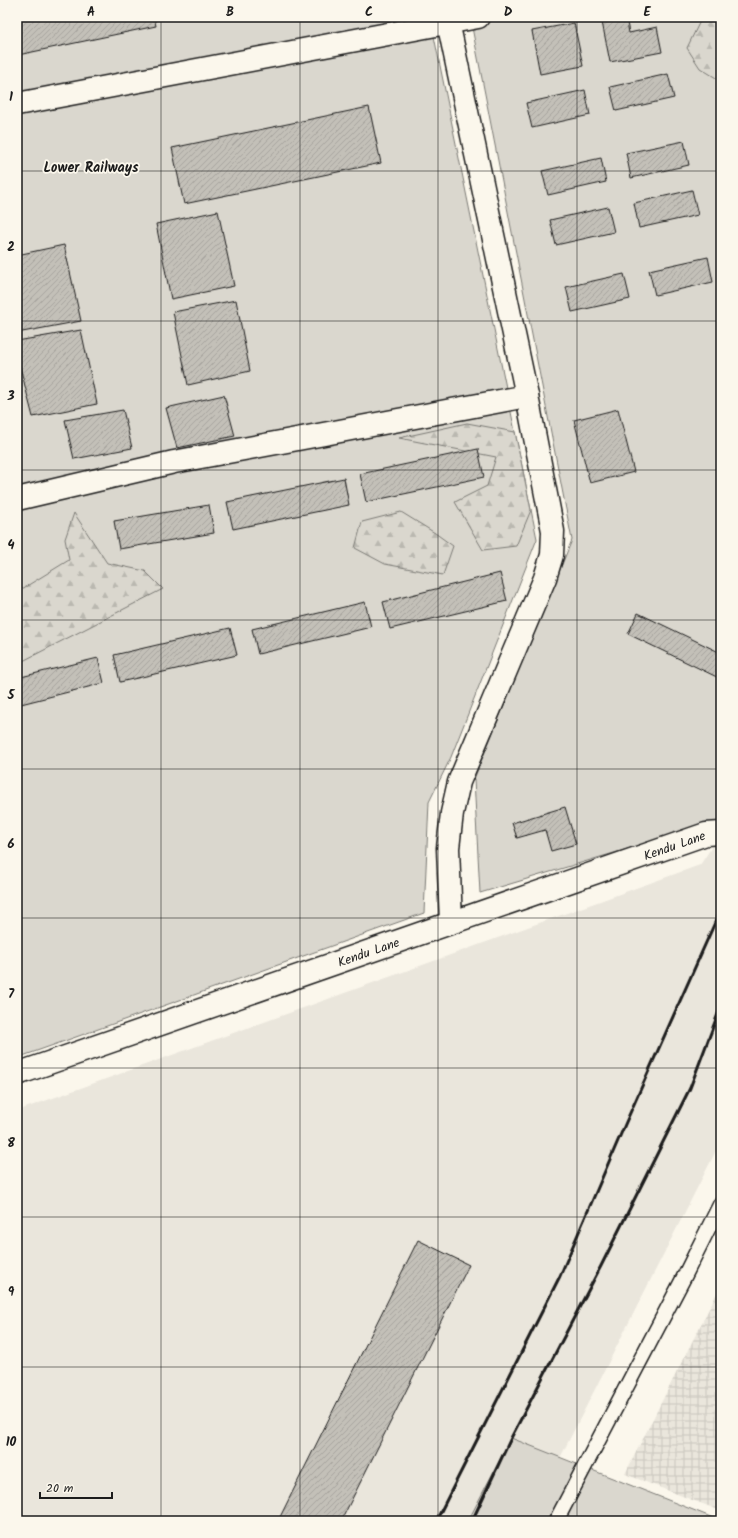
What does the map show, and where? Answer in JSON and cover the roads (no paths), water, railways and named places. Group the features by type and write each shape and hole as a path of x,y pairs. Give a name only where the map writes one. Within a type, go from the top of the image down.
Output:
{"street":[{"path":"17,104 448,20 478,17"},
{"path":"448,20 527,396 553,532 552,555 545,578 459,782 452,813 448,848 451,922"},
{"path":"17,499 174,462 527,396"},
{"name":"Kendu Lane","path":"17,1074 706,834 721,834"}],"lane":[{"path":"556,1521 683,1279 721,1203"}],"railway":[{"path":"436,1521 560,1276 626,1122 721,909"},
{"path":"472,1521 511,1438 601,1266 690,1088 721,1006"}],"district":[{"name":"Lower Railways","path":"91,167"}]}
